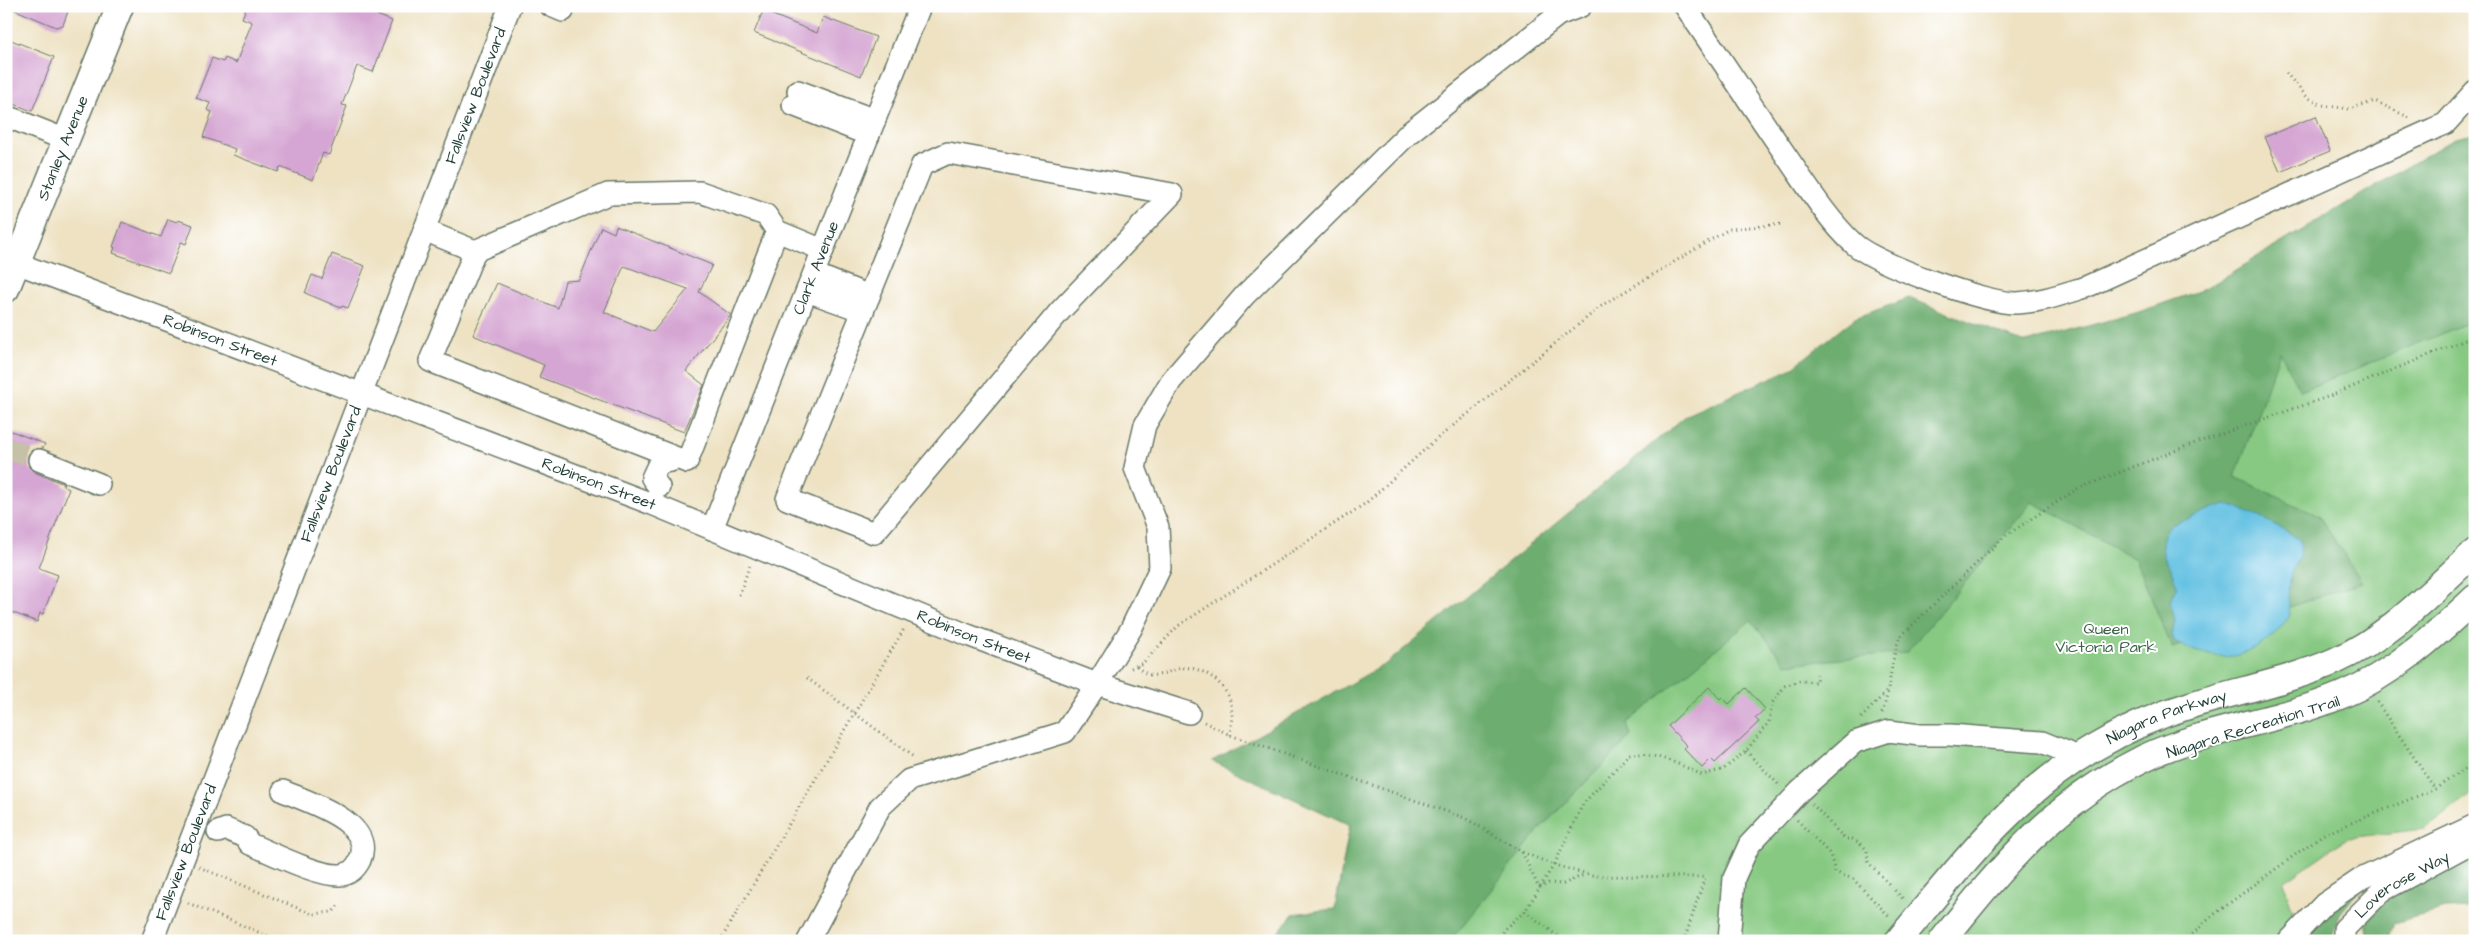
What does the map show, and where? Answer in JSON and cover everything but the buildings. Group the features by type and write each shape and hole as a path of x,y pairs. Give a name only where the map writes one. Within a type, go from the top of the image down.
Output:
{"main road":[{"name":"Stanley Avenue","path":"6,289 11,261 66,140 120,6"},
{"name":"Niagara Parkway","path":"1896,931 1997,824 2034,790 2074,760 2116,735 2167,713 2312,670 2358,650 2401,620 2475,552"},
{"name":"Niagara Parkway","path":"1942,941 1986,887 2031,837 2065,806 2087,791 2146,758 2182,743 2312,706 2363,685 2385,673 2426,643 2475,598"}],"street":[{"name":"Fallsview Boulevard","path":"152,941 510,6"},
{"name":"Clark Avenue","path":"712,529 920,6"},
{"path":"808,941 880,807 910,780 1065,732 1097,684 1131,629 1160,568 1158,527 1136,468 1145,425 1171,381 1245,295 1409,133 1558,15 1581,6"},
{"path":"1685,6 1807,186 1854,245 1874,257 1989,300 2014,303 2041,302 2086,287 2445,124 2475,91"},
{"path":"795,99 872,128"},
{"path":"6,116 66,140"},
{"path":"948,154 1172,194 1060,311 874,533 787,499 866,303 922,165 948,154"},
{"path":"777,230 687,462 672,459 430,361 475,251 608,194 700,192 766,215 777,230 823,250"},
{"path":"424,230 475,251"},
{"name":"Robinson Street","path":"11,261 362,392 656,495 712,529 914,613 1097,684 1189,713"},
{"path":"810,282 866,303"},
{"path":"656,495 668,486 676,470 672,459"},
{"path":"39,460 99,484"},
{"path":"1729,941 1734,878 1741,859 1764,827 1855,742 1889,731 2042,742 2069,753 2074,760"},
{"path":"196,824 218,832 226,829 246,837 250,844 323,873 348,874 358,864 361,857 362,844 356,832 347,821 283,791"},
{"path":"2289,941 2324,904 2361,878 2475,826"},
{"name":"Loverose Way","path":"2344,941 2344,929 2382,891 2475,841"}],"path":[{"path":"2286,73 2307,97 2322,105 2349,109 2375,101 2434,129"},
{"path":"1130,669 1143,663 1178,626 1366,503 1433,442 1604,304 1729,229 1784,224"},
{"path":"1873,736 1887,700 1894,652 1900,637 2005,536 2077,489 2187,446 2330,396 2475,336"},
{"path":"739,595 757,548"},
{"path":"720,941 914,613"},
{"path":"1137,666 1142,672 1157,676 1189,668 1206,673 1220,683 1231,703 1230,735"},
{"path":"1497,941 1504,929 1525,911 1540,888 1554,865 1583,804 1628,754 1638,753 1674,761 1702,776 1724,769 1746,751 1769,722 1772,703 1785,686 1799,681 1816,682 1818,674"},
{"path":"808,678 934,773"},
{"path":"2373,695 2435,789"},
{"path":"1189,713 1230,735 1465,818 1522,852 1554,865 1595,876 1705,877 1684,941"},
{"path":"1746,751 1792,799 1830,854 1835,872 1853,878 1896,931"},
{"path":"2185,941 2212,916 2322,835 2435,789 2475,762"},
{"path":"1792,799 1845,839 1852,839 1860,843 1867,850 1868,862 1908,904"},
{"path":"1522,852 1540,888"},
{"path":"183,860 312,914 333,912 339,904"},
{"path":"1540,888 1549,883 1563,884 1586,874"},
{"path":"170,895 280,941"},
{"path":"1525,911 1564,941"}],"green space":[{"name":"Queen Victoria Park","path":"2475,134 2475,792 2424,829 2347,838 2284,882 2292,907 2293,919 2286,933 2278,941 1271,941 1293,914 1335,909 1350,824 2139,312 2205,289 2455,138"},
{"path":"2475,134 2475,320 2301,391 2280,352 2235,477 2319,516 2362,582 2172,648 2135,559 2032,502 1906,653 1786,664 1751,620 1627,723 1631,736 1540,829 1450,941 1271,941 1293,914 1335,909 1350,825 1212,761 1387,663 1687,415 1791,369 1855,318 1909,298 2025,343 2139,312 2205,289 2455,138"},
{"path":"2475,848 2475,908 2445,909 2394,923 2390,934 2392,941 2368,941 2365,920 2378,905"},
{"path":"2361,888 2340,914 2330,941 2298,941 2331,909"}],"water":[{"path":"2226,504 2255,515 2282,529 2300,540 2301,546 2289,583 2290,615 2266,641 2250,651 2227,657 2203,653 2174,642 2172,635 2175,620 2170,601 2177,587 2162,549 2162,542 2170,525"}],"tunnel":[{"path":"6,448 39,460"}]}
